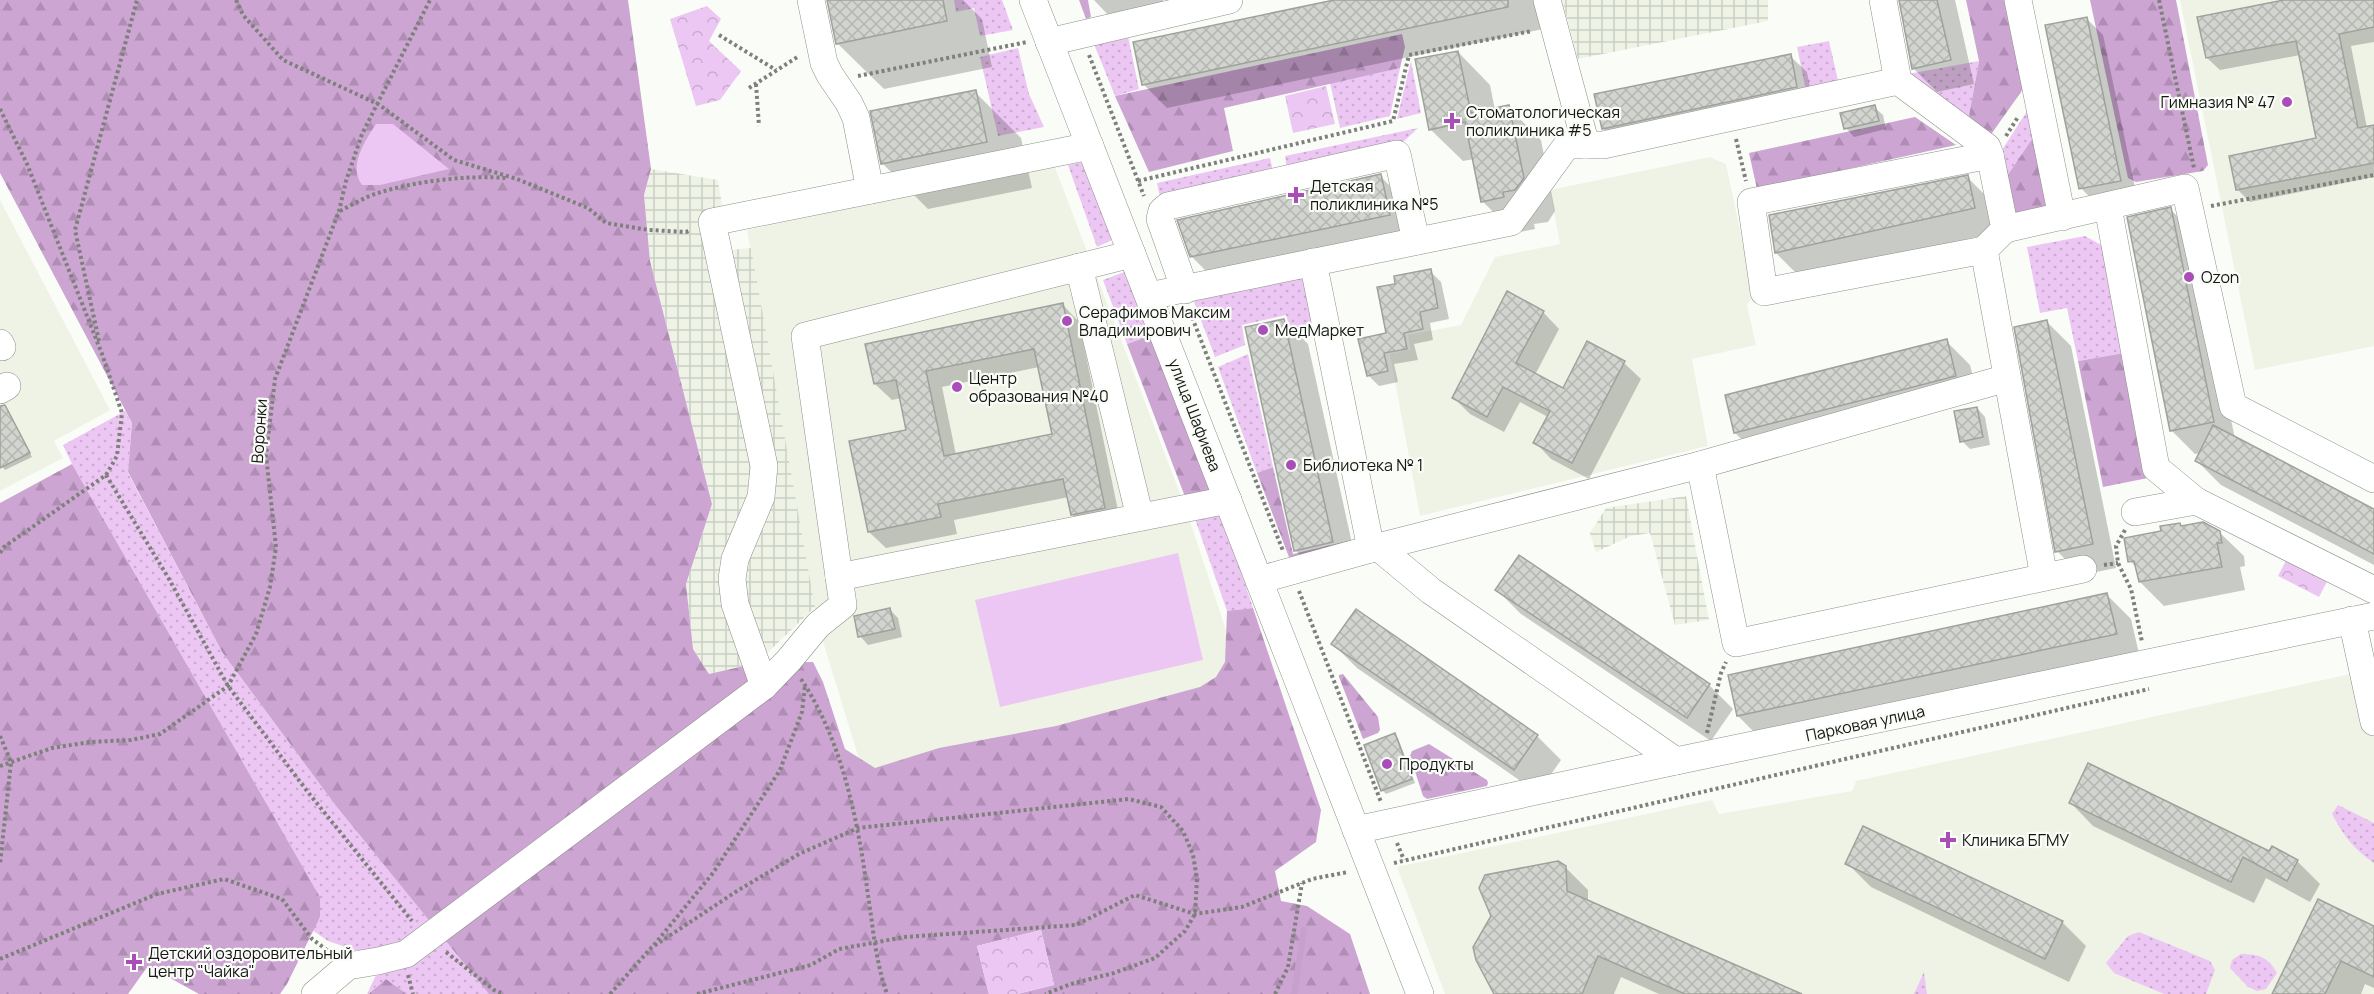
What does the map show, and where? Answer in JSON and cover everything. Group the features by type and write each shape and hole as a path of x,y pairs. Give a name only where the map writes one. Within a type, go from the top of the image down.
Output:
{"street":[{"path":"811,0 824,63 856,118 870,190"},
{"name":"улица Шафиева","path":"1033,0 1420,994"},
{"path":"1049,40 1200,3 1229,0"},
{"path":"1546,0 1586,145"},
{"path":"1883,0 1898,81 1987,147 2005,230"},
{"path":"2018,0 2062,217"},
{"path":"1149,296 1511,222 1567,145 1603,145 1898,81"},
{"path":"764,686 735,604 732,579 735,559 760,497 764,466 712,222 1090,146"},
{"path":"1183,290 1160,219 1162,211 1168,206 1397,154 1416,241"},
{"path":"1990,157 1751,202 1764,292 1984,250 2005,230 2185,188 2233,406 2374,479"},
{"path":"2108,207 2156,468 2196,501 2374,590"},
{"path":"1984,250 2044,577"},
{"path":"315,994 348,966 378,962 406,954 764,686 818,625 843,605 806,336 1132,254"},
{"path":"1313,262 1374,548 1431,591 1689,759"},
{"path":"1079,267 1140,517"},
{"path":"1259,580 1374,548 1700,465 2007,378"},
{"path":"1700,465 1736,642 2083,569"},
{"path":"839,577 1228,500"},
{"path":"2135,512 2196,501"},
{"path":"2363,618 2374,722"},
{"name":"Парковая улица","path":"1356,830 1689,759 2153,675 2363,618"}],"path":[{"path":"102,354 75,230 137,0"},
{"path":"236,0 243,15 283,60 378,104 454,160 517,179 588,208 606,223 649,230 686,232 712,222"},
{"name":"Воронки","path":"0,766 52,748 90,742 131,740 160,734 228,686 255,634 270,587 276,547 266,455 275,379 339,211 346,181 362,134 430,0"},
{"path":"2159,0 2195,173"},
{"path":"1138,181 1393,122 1409,55 1554,27"},
{"path":"1081,34 1146,199"},
{"path":"719,35 776,70"},
{"path":"834,81 1049,40"},
{"path":"749,88 819,42"},
{"path":"756,84 759,126"},
{"path":"1990,157 2036,89"},
{"path":"0,109 27,164 102,354 122,413 117,456 106,475 4,547 0,553"},
{"path":"1731,118 1751,202"},
{"path":"2222,204 2374,175"},
{"path":"339,211 378,193 424,184 481,176 517,179"},
{"path":"1183,290 1404,860"},
{"path":"106,475 170,579 228,686 307,790 426,937 494,990 504,994"},
{"path":"697,994 811,964 839,949 875,942 905,937 1076,925 1135,895 1195,914 1242,907 1302,882 1404,860 2153,675 2131,589 2118,563 2116,546 2135,512"},
{"path":"1689,759 1721,673 1736,642"},
{"path":"789,660 805,684 834,743 853,802 875,942 886,994"},
{"path":"610,994 713,873 780,770 802,712 805,684"},
{"path":"0,736 11,762 0,864"},
{"path":"651,948 737,891 799,854 858,828 1129,799 1161,807 1183,831 1193,855 1197,879 1195,914 1185,931 1155,958 1045,994"},
{"path":"0,959 157,894 224,879 282,899 312,939 348,966"},
{"path":"1275,994 1288,967 1302,882"}],"shaded area":[{"path":"1562,0 1768,0 1768,21 1578,59"},
{"name":"Гимназия № 47","path":"2180,0 2374,0 2374,346 2255,370"},
{"path":"1710,157 1726,164 1754,296 1747,305 1756,345 1692,359 1708,446 1420,516 1390,354 1410,350 1408,335 1461,325 1495,257 1560,244 1550,190"},
{"name":"Центр образования №40","path":"1054,165 1186,509 1251,706 866,782 818,625 747,230"},
{"path":"651,169 718,180 729,250 751,248 815,607 757,663 709,674 693,649 686,584 712,504 650,261 644,195"},
{"path":"0,200 110,410 54,441 63,458 0,491"},
{"path":"1686,496 1709,620 1675,625 1650,533 1631,536 1596,552 1590,533 1606,508"},
{"name":"Клиника БГМУ","path":"2374,669 2374,994 1445,994 1397,867 1712,800 1719,814 1852,791 1856,781"}],"green space":[{"path":"0,0 628,0 651,169 644,195 650,261 712,504 686,584 693,649 709,674 757,663 813,662 823,682 845,749 875,768 939,748 1056,726 1200,687 1216,677 1225,662 1227,611 1253,608 1321,810 1316,842 1275,871 1281,901 1307,906 1350,934 1370,994 1017,994 1054,985 1041,930 977,946 989,994 489,994 336,806 222,652 128,472 132,423 0,173"},
{"path":"954,0 1002,0 1013,30 980,36 974,8 956,12"},
{"path":"1079,0 1088,0 1091,17 1086,19"},
{"path":"1966,0 2006,0 2025,84 1992,133 1985,134 1971,123 1969,116 1979,61"},
{"path":"2090,0 2176,0 2208,165 2203,171 2136,182 2128,178"},
{"path":"707,6 721,19 709,41 741,71 720,100 696,106 670,19"},
{"path":"1402,34 1405,47 1400,68 1224,108 1233,151 1149,172 1115,96"},
{"path":"1128,36 1139,89 1115,96 1094,44"},
{"path":"1829,41 1840,89 1807,96 1797,47"},
{"path":"1018,48 1029,94 1044,127 998,136 980,57"},
{"path":"1411,61 1421,113 1397,119"},
{"path":"1979,61 1969,116 1971,123 1908,74"},
{"path":"1400,68 1390,116 1340,128 1330,83"},
{"path":"1326,86 1335,124 1293,133 1285,96"},
{"path":"2033,102 2038,130 2005,179 2000,153"},
{"path":"1915,117 1956,145 1757,189 1749,153"},
{"path":"376,124 393,124 449,169 380,185 362,185 358,178 357,162"},
{"path":"1418,128 1400,145 1287,168 1285,156"},
{"path":"2038,130 2054,210 2014,220 2005,179"},
{"path":"1270,158 1273,171 1160,197 1157,183"},
{"path":"1084,162 1114,239 1097,247 1068,165"},
{"path":"2085,236 2103,246 2124,353 2078,361 2067,308 2040,313 2027,247"},
{"path":"1306,268 1320,332 1293,338 1286,315 1242,325 1245,345 1215,357 1191,294"},
{"path":"1127,271 1154,334 1127,344 1103,280"},
{"path":"1154,334 1216,494 1187,502 1127,344"},
{"path":"2124,353 2148,478 2103,487 2078,361"},
{"path":"1248,354 1273,467 1257,473 1218,367"},
{"path":"125,411 132,423 128,473 222,652 336,806 430,921 404,944 375,951 354,950 328,941 312,930 320,917 320,897 63,445"},
{"path":"72,464 320,897 320,917 280,994 199,994 148,966 128,994 0,994 0,503"},
{"path":"1273,467 1293,554 1361,538 1292,565 1257,473"},
{"path":"1222,514 1253,608 1227,611 1194,516"},
{"path":"1178,553 1203,660 1000,707 975,600"},
{"path":"2290,553 2331,574 2319,597 2278,576"},
{"path":"1343,674 1378,717 1380,730 1378,733 1363,739 1339,677"},
{"path":"1429,744 1487,780 1487,786 1427,799 1423,796 1410,756 1412,751"},
{"path":"2338,805 2374,823 2374,863 2350,842 2340,829 2332,814"},
{"path":"1041,930 1054,985 1017,994 989,994 977,946"},
{"path":"2139,932 2210,961 2215,970 2206,994 2164,994 2114,973 2106,963 2128,936"},
{"path":"445,939 489,994 407,994 386,979 367,994 375,977"},
{"path":"2241,954 2262,958 2274,968 2277,973 2266,989 2257,991 2248,987 2230,968 2232,960"},
{"path":"1924,972 1927,994 1914,994"},
{"path":"386,979 407,994 368,994"}],"building":[{"path":"827,0 943,0 947,21 836,44"},
{"path":"1334,0 1508,0 1508,7 1142,85 1133,42"},
{"path":"1899,0 1937,0 1951,60 1912,69"},
{"path":"2284,0 2374,0 2374,27 2339,34 2358,128 2374,125 2374,163 2236,190 2229,156 2316,138 2296,41 2206,58 2197,17"},
{"path":"2087,17 2121,181 2079,189 2045,25"},
{"path":"1458,51 1471,113 1509,105 1524,178 1515,190 1503,192 1504,197 1481,202 1465,122 1429,130 1415,59"},
{"path":"1791,54 1797,87 1602,129 1594,94"},
{"path":"976,90 987,142 881,164 870,111"},
{"path":"1875,105 1879,121 1844,129 1840,113"},
{"path":"1381,174 1390,215 1190,257 1177,220"},
{"path":"1968,175 1975,208 1775,253 1769,215"},
{"path":"2171,207 2214,422 2170,431 2127,217"},
{"path":"1431,269 1438,308 1420,312 1423,329 1404,333 1407,349 1384,353 1388,371 1367,376 1358,339 1386,333 1377,287 1395,284 1394,276"},
{"path":"1507,291 1544,311 1516,363 1563,388 1587,341 1625,361 1572,463 1533,443 1550,411 1503,387 1487,417 1452,398"},
{"path":"1063,303 1105,508 1071,515 1063,479 938,504 941,517 868,532 849,441 906,430 896,380 874,384 865,344","holes":["1034,349 1052,434 944,456 926,371"]},
{"path":"1284,319 1333,542 1294,551 1245,327"},
{"path":"2047,320 2093,544 2055,552 2014,327"},
{"path":"1947,339 1956,376 1734,433 1725,395"},
{"path":"5,405 30,453 0,468 0,406"},
{"path":"1977,407 1983,437 1960,442 1954,411"},
{"path":"2213,425 2374,509 2374,554 2195,461"},
{"path":"2203,522 2220,531 2222,543 2217,543 2222,567 2139,582 2134,561 2128,562 2124,538 2161,531 2160,526 2180,523 2181,526"},
{"path":"1519,555 1710,684 1687,718 1495,590"},
{"path":"2107,593 2117,634 1737,716 1728,675"},
{"path":"890,608 895,629 858,637 854,616"},
{"path":"1356,609 1538,735 1514,770 1331,644"},
{"path":"1395,733 1412,779 1381,791 1364,745"},
{"path":"2088,763 2269,851 2272,846 2298,860 2287,881 2243,857 2231,882 2069,803"},
{"path":"1863,826 2063,921 2045,959 1845,864"},
{"path":"1558,861 1566,866 1567,891 1802,994 1685,994 1598,956 1582,994 1494,994 1476,960 1473,947 1491,916 1479,888 1485,875"},
{"path":"2318,899 2374,926 2374,977 2341,961 2325,994 2272,994"}],"waterway":[{"path":"1294,994 1304,930"}],"place":[{"name":"Гимназия № 47","path":"2287,102"},
{"name":"Стоматологическая поликлиника #5","path":"1452,121"},
{"name":"Детская поликлиника №5","path":"1296,195"},
{"name":"Ozon","path":"2189,277"},
{"name":"Серафимов Максим Владимирович","path":"1067,321"},
{"name":"МедМаркет","path":"1263,330"},
{"name":"Центр образования №40","path":"957,387"},
{"name":"Библиотека № 1","path":"1291,465"},
{"name":"Продукты","path":"1387,764"},
{"name":"Клиника БГМУ","path":"1948,840"},
{"name":"Детский оздоровительный центр \"Чайка\"","path":"134,962"}]}
